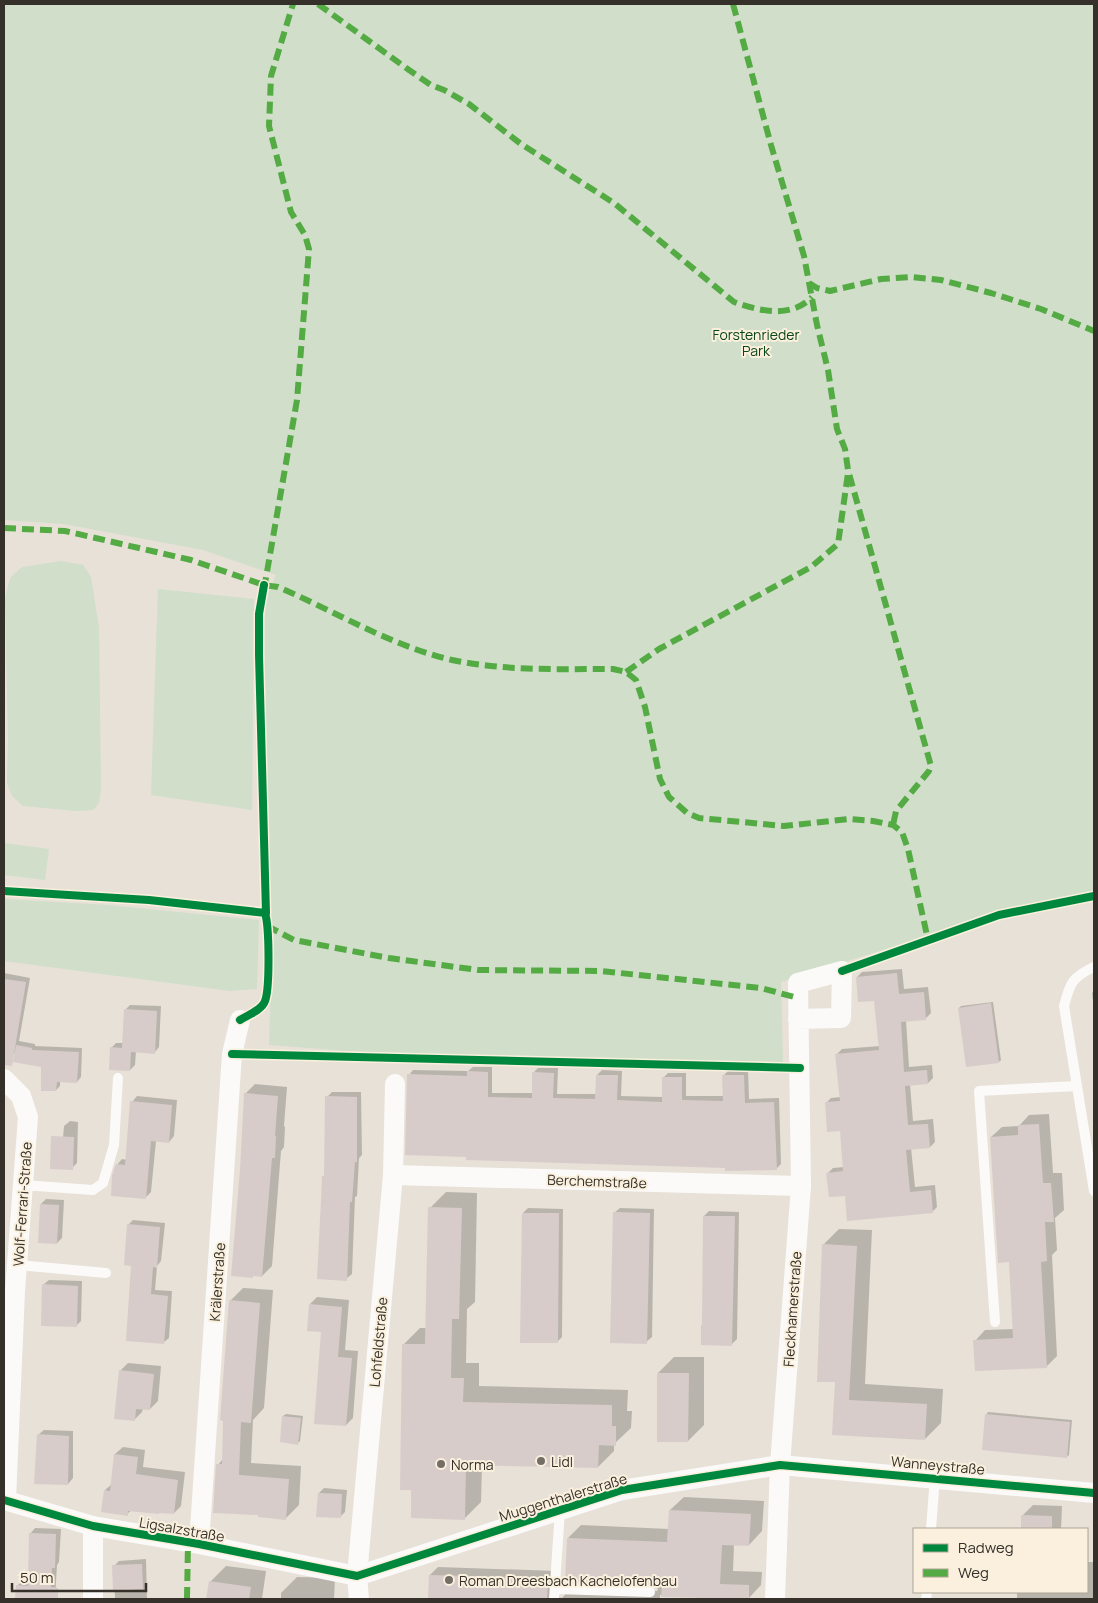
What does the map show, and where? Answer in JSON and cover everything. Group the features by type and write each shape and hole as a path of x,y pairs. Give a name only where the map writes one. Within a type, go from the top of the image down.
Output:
{"street":[{"name":"Fleckhamerstraße","path":"775,1599 780,1464 801,1186 798,1019"},
{"name":"Krälerstraße","path":"199,1544 232,1054 240,1020"},
{"name":"Wolf-Ferrari-Straße","path":"4,1079 20,1096 28,1117 18,1265 10,1291 5,1500"},
{"name":"Lohfeldstraße","path":"359,1599 357,1576 393,1175 395,1084"},
{"name":"Berchemstraße","path":"393,1175 801,1186"},
{"name":"Muggenthalerstraße","path":"357,1576 622,1490 780,1464"},
{"name":"Wanneystraße","path":"780,1464 1094,1493"},
{"name":"Ligsalzstraße","path":"5,1500 93,1526 199,1544 357,1576"},
{"path":"93,1526 93,1599"}],"lane":[{"path":"1094,967 1079,974 1068,987 1064,1006 1094,1191"},
{"path":"23,1185 93,1190 103,1183 114,1145 118,1078"},
{"path":"995,1322 978,1091 1076,1086"},
{"path":"18,1265 106,1273"},
{"path":"931,1528 935,1477"},
{"path":"560,1510 555,1594 650,1592"}],"green space":[{"name":"Forstenrieder Park","path":"4,4 1094,4 1094,893 995,912 921,938 781,982 783,1062 523,1058 363,1052 269,1045 272,947 263,657 265,602 276,575 203,550 64,524 4,520"},
{"path":"61,561 83,565 91,577 99,628 101,789 99,803 93,810 76,811 23,806 12,796 7,783 5,598 10,578 22,567"},
{"path":"158,589 254,599 252,810 151,795"},
{"path":"4,843 49,849 45,880 4,875"},
{"path":"4,899 108,905 259,920 257,989 230,991 4,961"}],"building":[{"path":"897,973 899,994 924,992 926,1020 901,1022 904,1072 927,1070 928,1084 905,1086 908,1125 928,1124 930,1148 906,1150 910,1192 931,1190 933,1213 847,1221 845,1196 829,1197 826,1173 843,1171 840,1131 827,1132 825,1102 840,1101 835,1054 879,1050 874,1001 858,1002 856,977"},
{"path":"4,979 26,982 12,1066 4,1065"},
{"path":"991,1003 999,1063 966,1067 958,1008"},
{"path":"124,1009 157,1011 155,1054 131,1052 130,1071 109,1070 110,1047 122,1048"},
{"path":"16,1045 32,1048 32,1050 79,1052 77,1083 57,1082 56,1091 41,1091 41,1067 13,1062"},
{"path":"467,1071 488,1072 488,1097 532,1098 532,1072 554,1073 553,1098 595,1099 596,1075 618,1075 617,1100 662,1102 662,1077 682,1077 682,1100 723,1101 722,1075 744,1075 745,1103 774,1102 777,1170 725,1171 725,1168 466,1160 466,1157 405,1155 407,1074 467,1076"},
{"path":"244,1093 278,1096 275,1158 272,1158 262,1277 253,1276 253,1278 231,1276"},
{"path":"325,1096 357,1097 357,1162 355,1162 352,1202 350,1202 347,1281 317,1279 322,1176 324,1176"},
{"path":"130,1101 172,1105 169,1143 151,1141 146,1199 111,1196 112,1175 116,1164 125,1165"},
{"path":"1039,1124 1043,1183 1051,1183 1054,1222 1045,1222 1047,1261 1041,1262 1047,1368 975,1371 973,1340 1013,1338 1009,1262 998,1263 990,1137 1018,1135 1018,1125"},
{"path":"51,1136 74,1137 73,1170 50,1169"},
{"path":"40,1204 59,1205 57,1244 38,1243"},
{"path":"428,1207 462,1208 459,1319 452,1319 451,1378 464,1378 463,1402 612,1405 612,1426 616,1426 616,1446 599,1445 598,1468 466,1465 465,1520 411,1518 411,1490 400,1490 402,1344 425,1344"},
{"path":"613,1212 650,1213 647,1344 610,1343"},
{"path":"522,1213 559,1213 558,1343 520,1343"},
{"path":"703,1216 735,1216 732,1346 701,1345"},
{"path":"127,1224 160,1227 157,1268 153,1267 151,1294 168,1296 164,1344 126,1341 131,1266 124,1265"},
{"path":"822,1244 857,1246 849,1400 927,1404 925,1440 832,1435 835,1382 817,1382"},
{"path":"42,1284 78,1286 77,1327 41,1326"},
{"path":"229,1300 260,1303 251,1423 241,1422 239,1475 289,1479 286,1520 258,1517 258,1515 213,1513 216,1464 222,1464 223,1421 220,1420"},
{"path":"309,1304 342,1307 338,1357 352,1358 346,1426 314,1424 321,1332 307,1331"},
{"path":"119,1370 154,1374 150,1410 136,1409 135,1421 114,1419"},
{"path":"657,1373 689,1373 688,1442 657,1442"},
{"path":"985,1414 1070,1422 1067,1458 982,1450"},
{"path":"282,1416 301,1418 298,1445 280,1442"},
{"path":"37,1434 69,1436 68,1485 34,1484"},
{"path":"114,1454 138,1457 136,1474 178,1480 174,1514 128,1511 128,1516 101,1512 104,1490 110,1491"},
{"path":"318,1493 342,1494 341,1518 316,1517"},
{"path":"669,1510 751,1514 749,1546 722,1545 720,1584 749,1585 749,1599 661,1597 662,1585 565,1580 567,1538 667,1542"},
{"path":"1021,1515 1052,1516 1052,1528 1021,1528"},
{"path":"29,1533 56,1534 55,1568 52,1568 51,1587 58,1588 58,1599 15,1599 16,1585 28,1586"},
{"path":"142,1564 143,1589 113,1591 112,1565"},
{"path":"429,1575 548,1578 547,1599 428,1599"},
{"path":"209,1581 251,1587 249,1599 206,1599"}],"marked path":[{"path":"264,589 297,400 309,249 305,235 291,212 269,126 271,76 293,4"},
{"path":"318,4 431,85 469,104 521,144 614,203 734,302 764,310 785,311 804,304 812,297"},
{"path":"733,4 771,145 804,256 828,370 837,429 845,449 848,470 931,766 896,811 893,825"},
{"path":"809,283 817,288 830,291 881,279 911,277 941,280 1041,309 1094,331"},
{"path":"626,672 659,649 811,567 838,544 848,473"},
{"path":"4,528 65,531 191,560 264,585 278,587 388,638 434,655 457,661 515,668 613,669 626,672 636,680 645,707 660,779 669,797 687,813 699,818 784,826 849,819 893,825 902,832 908,849 928,940"},
{"path":"267,926 294,940 389,958 478,970 601,971 761,988 798,998"},
{"path":"187,1599 188,1543"}],"cycle path":[{"path":"4,891 149,900 266,913 259,655 259,614 264,585"},
{"path":"842,971 999,915 1094,896"},
{"path":"240,1020 258,1010 265,1001 267,994 268,935 266,917"},
{"path":"232,1054 800,1068"},
{"path":"4,1500 93,1526 199,1544 357,1576 622,1490 780,1465 1094,1493"}],"place":[{"name":"Lidl","path":"541,1461"},
{"name":"Norma","path":"441,1464"},
{"name":"Roman Dreesbach Kachelofenbau","path":"449,1580"}]}
